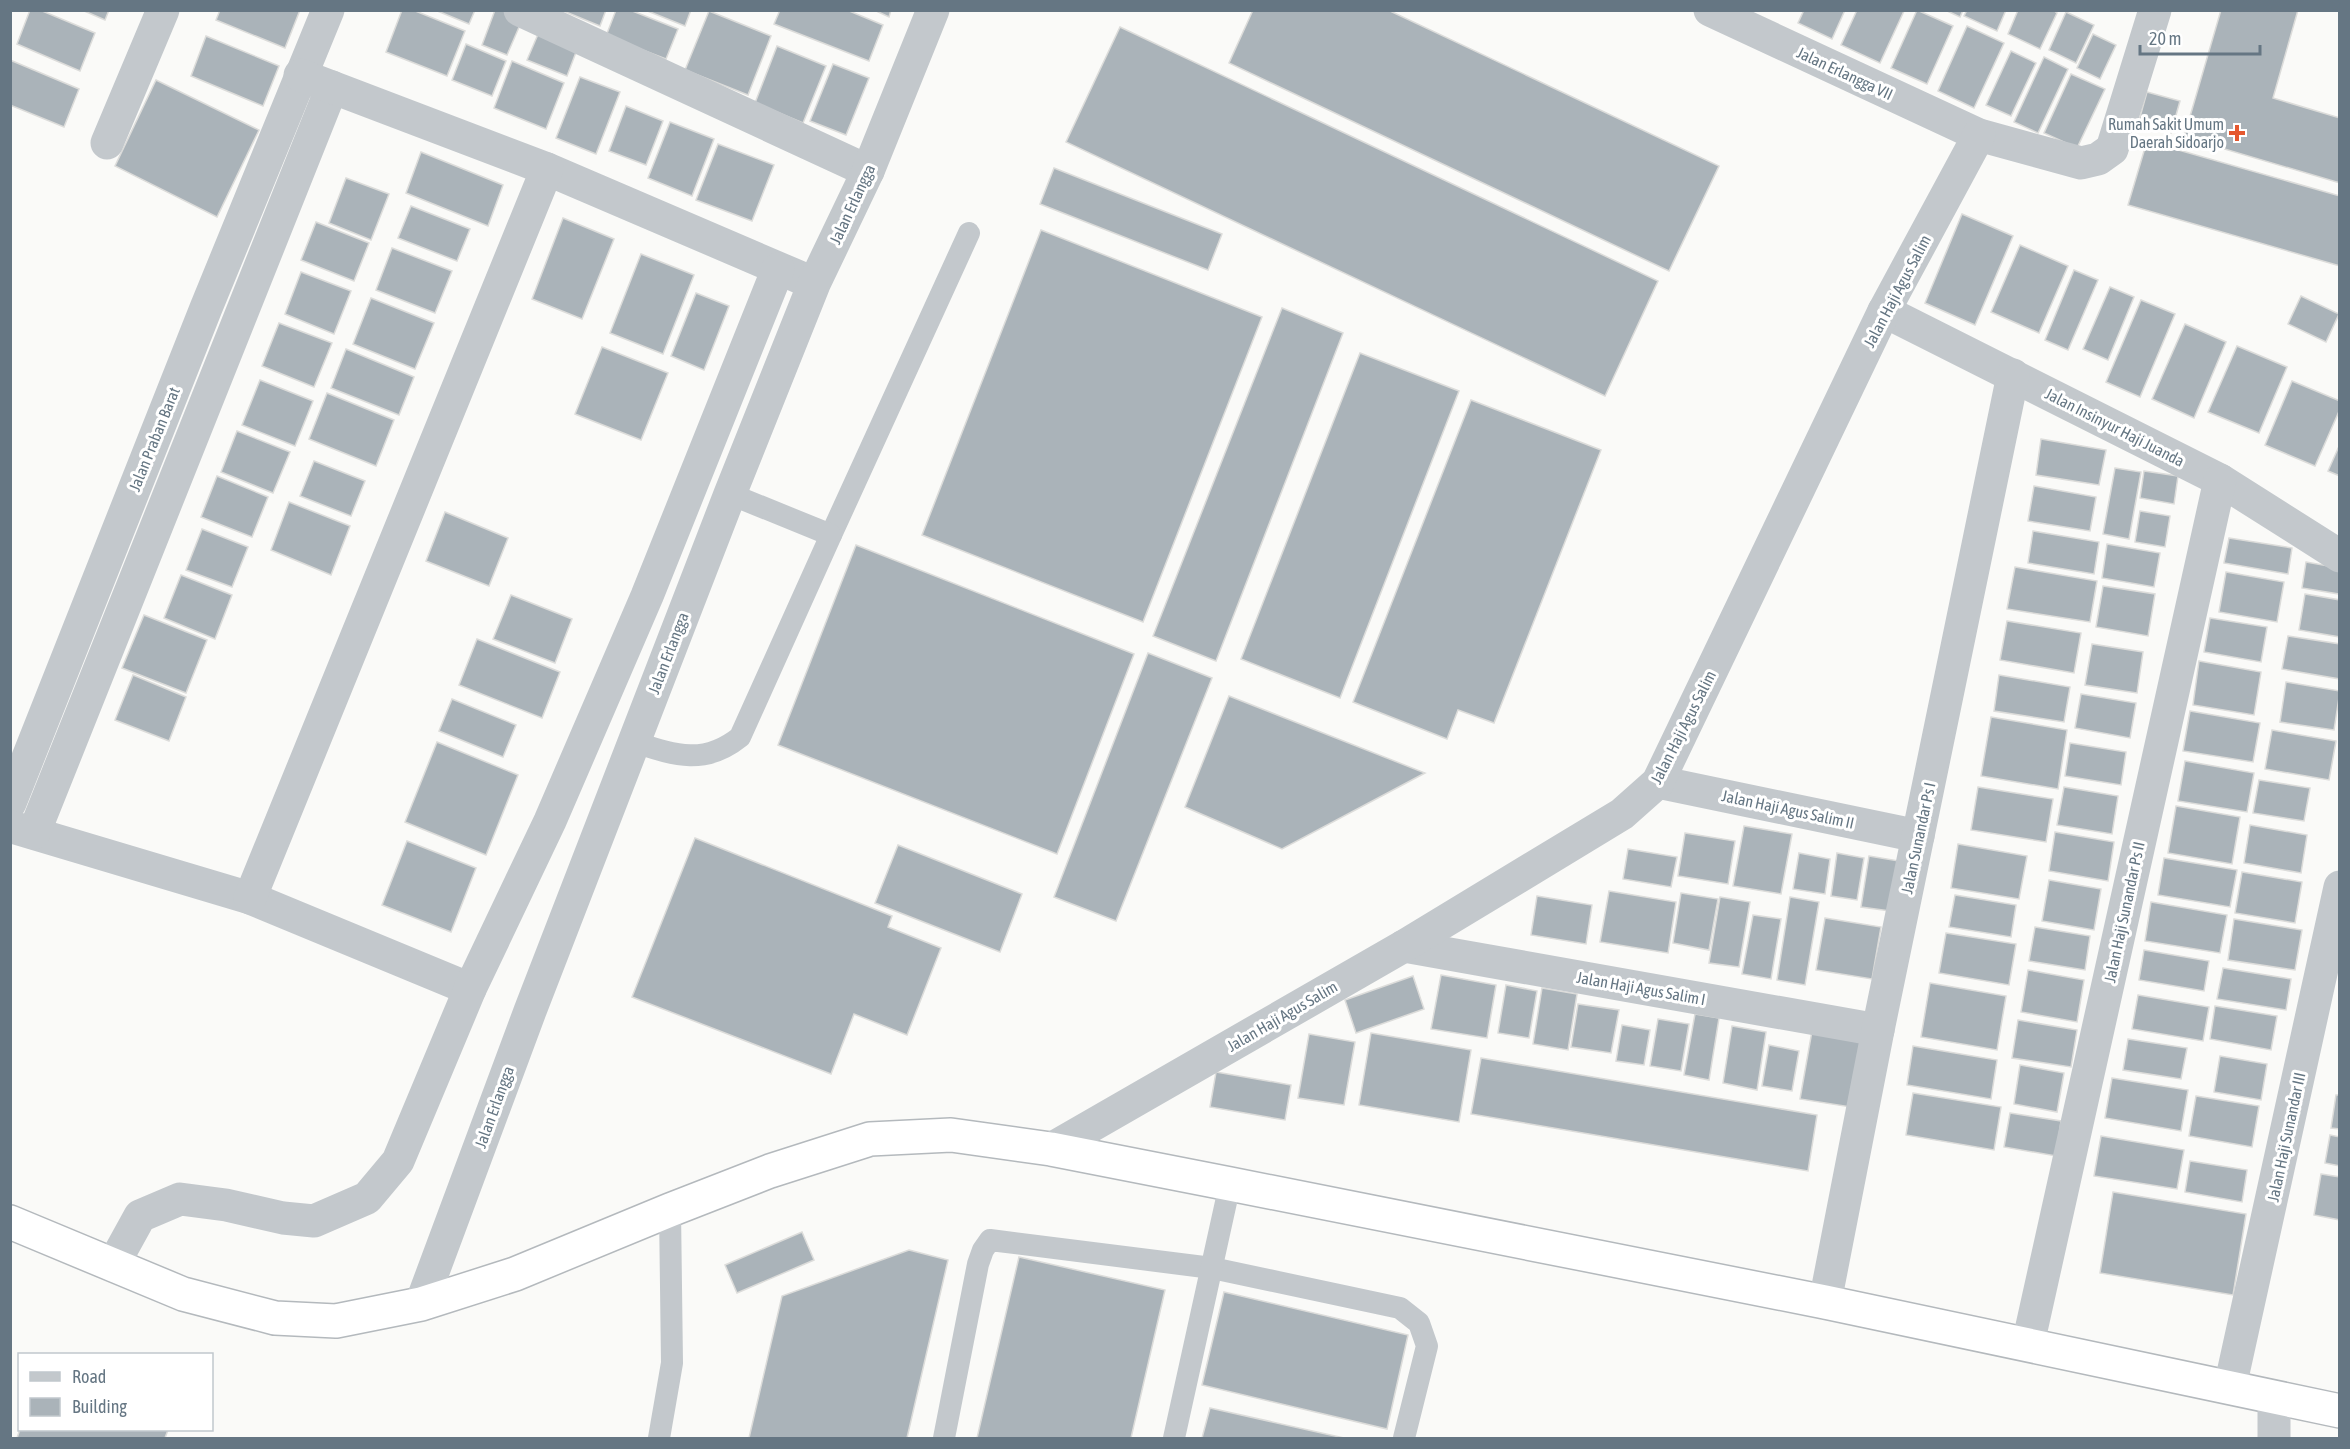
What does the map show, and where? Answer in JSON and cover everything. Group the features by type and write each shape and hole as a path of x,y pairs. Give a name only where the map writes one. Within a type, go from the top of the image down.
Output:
{"highway":[{"path":"10,1222 183,1294 275,1318 336,1322 421,1304 515,1274 770,1171 870,1138 951,1135 1051,1149 1826,1302 2340,1411"}],"street":[{"path":"107,143 163,10"},
{"name":"Jalan Praban Barat","path":"10,803 328,10"},
{"path":"520,10 868,171"},
{"name":"Jalan Erlangga","path":"421,1304 530,1011 730,494 814,284 868,171 933,10"},
{"name":"Jalan Erlangga VII","path":"1710,10 1973,149 2081,163 2098,159 2112,149 2147,14"},
{"path":"300,75 547,169 814,284"},
{"path":"332,87 22,829 250,898 470,989"},
{"name":"Jalan Haji Agus Salim","path":"1051,1149 1404,946 1622,814 1658,782 1884,311 1973,149"},
{"path":"250,898 547,169"},
{"path":"113,1265 140,1216 180,1199 226,1205 283,1218 314,1221 367,1197 398,1161 470,989 550,821 643,607 778,269"},
{"name":"Jalan Insinyur Haji Juanda","path":"1884,311 2220,480 2340,556"},
{"name":"Jalan Sunandar Ps I","path":"1826,1302 1878,1030 2013,375"},
{"name":"Jalan Haji Sunandar Ps II","path":"2028,1344 2220,480"},
{"name":"Jalan Haji Agus Salim II","path":"1658,782 1918,836"},
{"name":"Jalan Haji Sunandar III","path":"2230,1387 2340,887"},
{"name":"Jalan Haji Agus Salim I","path":"1404,946 1878,1030"},
{"path":"2274,1398 2274,1438"}],"lane":[{"path":"634,742 677,756 706,755 726,748 740,737 969,233"},
{"path":"730,494 831,535"},
{"path":"1174,1438 1230,1184"},
{"path":"659,1438 672,1364 670,1210"},
{"path":"944,1438 978,1264 990,1240 1212,1268 1400,1308 1419,1323 1427,1346 1404,1438"}],"building":[{"path":"30,10 40,10 95,33 80,71 17,44"},
{"path":"82,10 109,10 105,20"},
{"path":"220,10 300,10 285,48 216,20"},
{"path":"402,10 413,10 465,31 447,76 386,52"},
{"path":"435,10 475,10 469,24"},
{"path":"495,10 504,10 523,18 507,55 482,45"},
{"path":"561,10 606,10 600,26"},
{"path":"616,10 630,10 678,29 666,59 606,36"},
{"path":"645,10 691,10 685,26"},
{"path":"780,10 847,10 883,25 869,61 774,24"},
{"path":"874,10 891,10 889,17"},
{"path":"1253,10 1388,10 1719,166 1669,271 1229,63"},
{"path":"1804,10 1845,10 1832,39 1798,23"},
{"path":"1857,10 1904,11 1880,63 1841,45"},
{"path":"1917,10 1953,26 1927,84 1891,68"},
{"path":"1945,10 1963,10 1960,17"},
{"path":"1967,10 2006,10 1997,31 1964,16"},
{"path":"2018,10 2053,10 2057,13 2040,49 2008,34"},
{"path":"2221,10 2298,10 2273,98 2340,118 2340,183 2184,137"},
{"path":"709,11 771,36 748,95 685,70"},
{"path":"2066,12 2094,25 2076,63 2049,50"},
{"path":"1967,26 2004,43 1974,108 1938,91"},
{"path":"1120,27 1658,281 1605,396 1066,142"},
{"path":"539,32 578,47 567,76 527,60"},
{"path":"2093,34 2116,45 2100,79 2077,68"},
{"path":"206,36 279,66 263,106 191,76"},
{"path":"466,44 506,61 492,96 452,80"},
{"path":"777,46 826,66 803,123 755,103"},
{"path":"2011,51 2036,63 2011,116 1986,105"},
{"path":"2044,57 2068,69 2038,133 2014,122"},
{"path":"10,60 79,89 64,127 10,105"},
{"path":"512,61 564,83 546,129 494,108"},
{"path":"833,64 869,78 846,135 810,121"},
{"path":"2071,74 2105,89 2077,148 2044,133"},
{"path":"580,77 620,92 596,154 556,138"},
{"path":"156,80 259,130 217,217 115,166"},
{"path":"2147,92 2180,101 2171,133 2138,124"},
{"path":"626,106 663,121 646,165 609,151"},
{"path":"670,122 714,139 692,196 648,178"},
{"path":"2147,141 2340,196 2340,266 2128,205"},
{"path":"718,144 774,165 752,221 696,200"},
{"path":"421,152 503,185 488,226 406,193"},
{"path":"1054,168 1222,234 1208,270 1040,204"},
{"path":"346,178 389,194 371,240 329,223"},
{"path":"411,206 470,229 457,261 398,238"},
{"path":"1962,214 2013,236 1975,325 1925,303"},
{"path":"563,218 614,239 582,319 532,299"},
{"path":"316,222 369,243 354,281 301,260"},
{"path":"1041,230 1262,317 1143,622 922,535"},
{"path":"2020,245 2068,266 2039,333 1991,312"},
{"path":"392,248 452,271 435,313 376,290"},
{"path":"641,254 694,275 663,354 610,333"},
{"path":"2074,270 2098,280 2068,350 2045,340"},
{"path":"301,272 351,291 334,334 285,314"},
{"path":"2110,287 2134,297 2108,360 2083,349"},
{"path":"696,293 729,306 704,370 671,356"},
{"path":"2301,296 2339,314 2326,342 2288,324"},
{"path":"371,298 434,323 415,369 353,344"},
{"path":"2141,300 2175,314 2140,397 2106,382"},
{"path":"1282,308 1343,333 1216,661 1153,636"},
{"path":"279,323 332,343 314,387 262,366"},
{"path":"2185,324 2226,342 2194,418 2152,399"},
{"path":"2237,346 2287,367 2259,433 2208,412"},
{"path":"602,347 668,373 641,440 575,414"},
{"path":"346,349 414,377 399,415 331,388"},
{"path":"1360,353 1459,391 1340,698 1241,659"},
{"path":"260,380 313,401 295,446 242,425"},
{"path":"2292,381 2340,401 2340,409 2315,466 2265,445"},
{"path":"327,393 394,420 376,466 309,439"},
{"path":"1471,400 1601,450 1494,723 1458,710 1447,739 1353,702"},
{"path":"237,431 290,452 273,493 221,472"},
{"path":"2041,439 2106,450 2099,485 2036,475"},
{"path":"2340,444 2340,476 2328,471"},
{"path":"314,461 365,481 351,516 300,496"},
{"path":"2115,468 2141,472 2129,539 2103,534"},
{"path":"2144,471 2178,476 2174,504 2140,498"},
{"path":"217,476 268,497 252,537 201,517"},
{"path":"2034,486 2096,497 2090,531 2028,521"},
{"path":"289,502 350,526 331,575 271,550"},
{"path":"2140,511 2170,516 2165,547 2135,542"},
{"path":"445,512 508,538 489,586 426,561"},
{"path":"202,529 248,547 232,587 186,570"},
{"path":"2033,531 2099,542 2094,574 2028,563"},
{"path":"2229,538 2292,548 2288,574 2224,563"},
{"path":"2107,544 2160,553 2154,587 2102,578"},
{"path":"856,545 1134,654 1057,854 778,745"},
{"path":"2306,562 2340,568 2339,594 2302,588"},
{"path":"2015,567 2097,581 2090,622 2007,609"},
{"path":"2226,572 2284,582 2277,622 2219,612"},
{"path":"181,575 232,595 215,639 164,618"},
{"path":"2103,586 2155,594 2148,636 2096,627"},
{"path":"2305,594 2340,600 2340,637 2299,630"},
{"path":"511,595 572,619 555,663 493,639"},
{"path":"144,615 207,640 186,693 122,668"},
{"path":"2210,618 2267,627 2261,662 2204,652"},
{"path":"2007,621 2081,633 2074,673 2000,660"},
{"path":"2288,636 2340,644 2340,679 2282,669"},
{"path":"477,639 560,672 542,718 459,685"},
{"path":"2092,644 2143,652 2137,693 2085,685"},
{"path":"1148,653 1212,678 1116,921 1054,897"},
{"path":"2199,661 2261,672 2254,715 2193,705"},
{"path":"133,675 186,697 169,741 115,720"},
{"path":"1999,675 2070,687 2064,722 1994,711"},
{"path":"2286,682 2340,691 2334,730 2280,722"},
{"path":"2081,694 2136,703 2130,738 2075,728"},
{"path":"1229,696 1425,773 1282,849 1185,807"},
{"path":"452,699 516,725 503,757 439,731"},
{"path":"2190,711 2260,723 2253,762 2183,751"},
{"path":"1991,717 2067,730 2058,789 1981,776"},
{"path":"2272,730 2336,741 2329,780 2265,769"},
{"path":"437,742 518,775 486,855 405,822"},
{"path":"2070,743 2126,752 2121,785 2065,776"},
{"path":"2185,761 2254,773 2247,812 2178,801"},
{"path":"2259,780 2310,788 2304,821 2253,813"},
{"path":"1978,787 2053,799 2046,842 1971,830"},
{"path":"2064,787 2118,796 2112,834 2057,825"},
{"path":"2176,806 2240,817 2232,864 2168,853"},
{"path":"2250,825 2307,835 2301,873 2244,863"},
{"path":"1744,826 1792,834 1781,894 1733,886"},
{"path":"2055,832 2114,842 2108,881 2049,871"},
{"path":"1685,833 1735,841 1728,884 1678,876"},
{"path":"695,838 892,916 888,927 941,948 907,1035 854,1014 831,1074 632,997"},
{"path":"407,841 476,868 451,932 382,905"},
{"path":"1958,844 2027,856 2019,899 1951,888"},
{"path":"898,845 1022,894 1000,952 875,903"},
{"path":"1628,849 1677,857 1671,887 1623,879"},
{"path":"1799,853 1830,859 1825,894 1793,889"},
{"path":"1837,853 1864,858 1857,900 1831,896"},
{"path":"1869,856 1899,861 1890,911 1861,907"},
{"path":"2164,858 2237,870 2230,907 2158,895"},
{"path":"2242,872 2302,882 2295,923 2235,913"},
{"path":"2049,880 2101,889 2094,930 2042,921"},
{"path":"1609,891 1676,902 1668,953 1600,942"},
{"path":"1681,893 1718,899 1709,950 1673,943"},
{"path":"1955,895 2016,905 2011,937 1949,927"},
{"path":"1537,896 1592,905 1586,944 1531,935"},
{"path":"1720,897 1750,902 1739,967 1709,963"},
{"path":"1790,897 1819,902 1805,985 1777,980"},
{"path":"2151,902 2227,915 2220,953 2145,941"},
{"path":"1753,915 1781,919 1771,979 1742,974"},
{"path":"1825,918 1881,927 1872,979 1816,970"},
{"path":"2234,919 2302,930 2295,970 2228,960"},
{"path":"2035,927 2090,936 2085,970 2029,961"},
{"path":"1946,933 2016,944 2009,985 1939,973"},
{"path":"2144,950 2209,961 2204,991 2139,980"},
{"path":"2223,968 2291,979 2286,1010 2217,999"},
{"path":"2028,970 2084,980 2077,1022 2021,1012"},
{"path":"1441,975 1496,985 1487,1038 1431,1029"},
{"path":"1413,976 1424,1009 1356,1033 1345,1000"},
{"path":"1930,983 2006,996 1997,1050 1921,1037"},
{"path":"1506,985 1537,991 1529,1038 1498,1033"},
{"path":"1542,988 1577,994 1568,1050 1533,1044"},
{"path":"2138,995 2209,1007 2203,1041 2132,1029"},
{"path":"1578,1004 1619,1010 1611,1053 1571,1047"},
{"path":"2215,1006 2277,1016 2271,1050 2210,1039"},
{"path":"1695,1014 1719,1018 1709,1080 1684,1075"},
{"path":"1658,1019 1689,1024 1681,1071 1650,1066"},
{"path":"2018,1020 2077,1030 2071,1067 2012,1058"},
{"path":"1622,1025 1650,1030 1644,1065 1616,1061"},
{"path":"1732,1026 1766,1032 1757,1090 1723,1083"},
{"path":"1812,1031 1869,1041 1857,1108 1800,1099"},
{"path":"1371,1033 1471,1050 1459,1122 1359,1105"},
{"path":"1309,1034 1355,1042 1344,1105 1298,1098"},
{"path":"2128,1039 2187,1048 2181,1079 2123,1070"},
{"path":"1769,1045 1799,1051 1792,1091 1762,1086"},
{"path":"1913,1046 1997,1060 1991,1099 1907,1085"},
{"path":"2220,1056 2267,1064 2261,1100 2214,1092"},
{"path":"1481,1058 1817,1115 1808,1171 1471,1114"},
{"path":"2020,1065 2064,1073 2057,1112 2014,1104"},
{"path":"1216,1072 1291,1085 1285,1120 1210,1107"},
{"path":"2112,1078 2188,1090 2181,1131 2105,1118"},
{"path":"1913,1093 2001,1107 1994,1150 1906,1135"},
{"path":"2336,1095 2340,1095 2340,1129 2331,1128"},
{"path":"2196,1096 2259,1106 2252,1147 2189,1136"},
{"path":"2010,1113 2061,1121 2056,1156 2004,1147"},
{"path":"2330,1135 2340,1137 2340,1166 2325,1163"},
{"path":"2101,1136 2184,1150 2177,1189 2094,1176"},
{"path":"2190,1161 2247,1170 2242,1202 2185,1192"},
{"path":"2321,1174 2340,1177 2340,1220 2314,1215"},
{"path":"2113,1192 2246,1214 2233,1295 2100,1273"},
{"path":"802,1232 814,1260 737,1293 725,1265"},
{"path":"909,1250 948,1260 907,1438 749,1438 782,1296"},
{"path":"1019,1257 1165,1290 1131,1438 977,1438"},
{"path":"1224,1292 1408,1335 1387,1429 1202,1385"},
{"path":"1210,1408 1344,1438 1202,1438"},
{"path":"19,1431 168,1431 165,1438 17,1438"}],"place":[{"name":"Rumah Sakit Umum Daerah Sidoarjo","path":"2237,133"}]}
